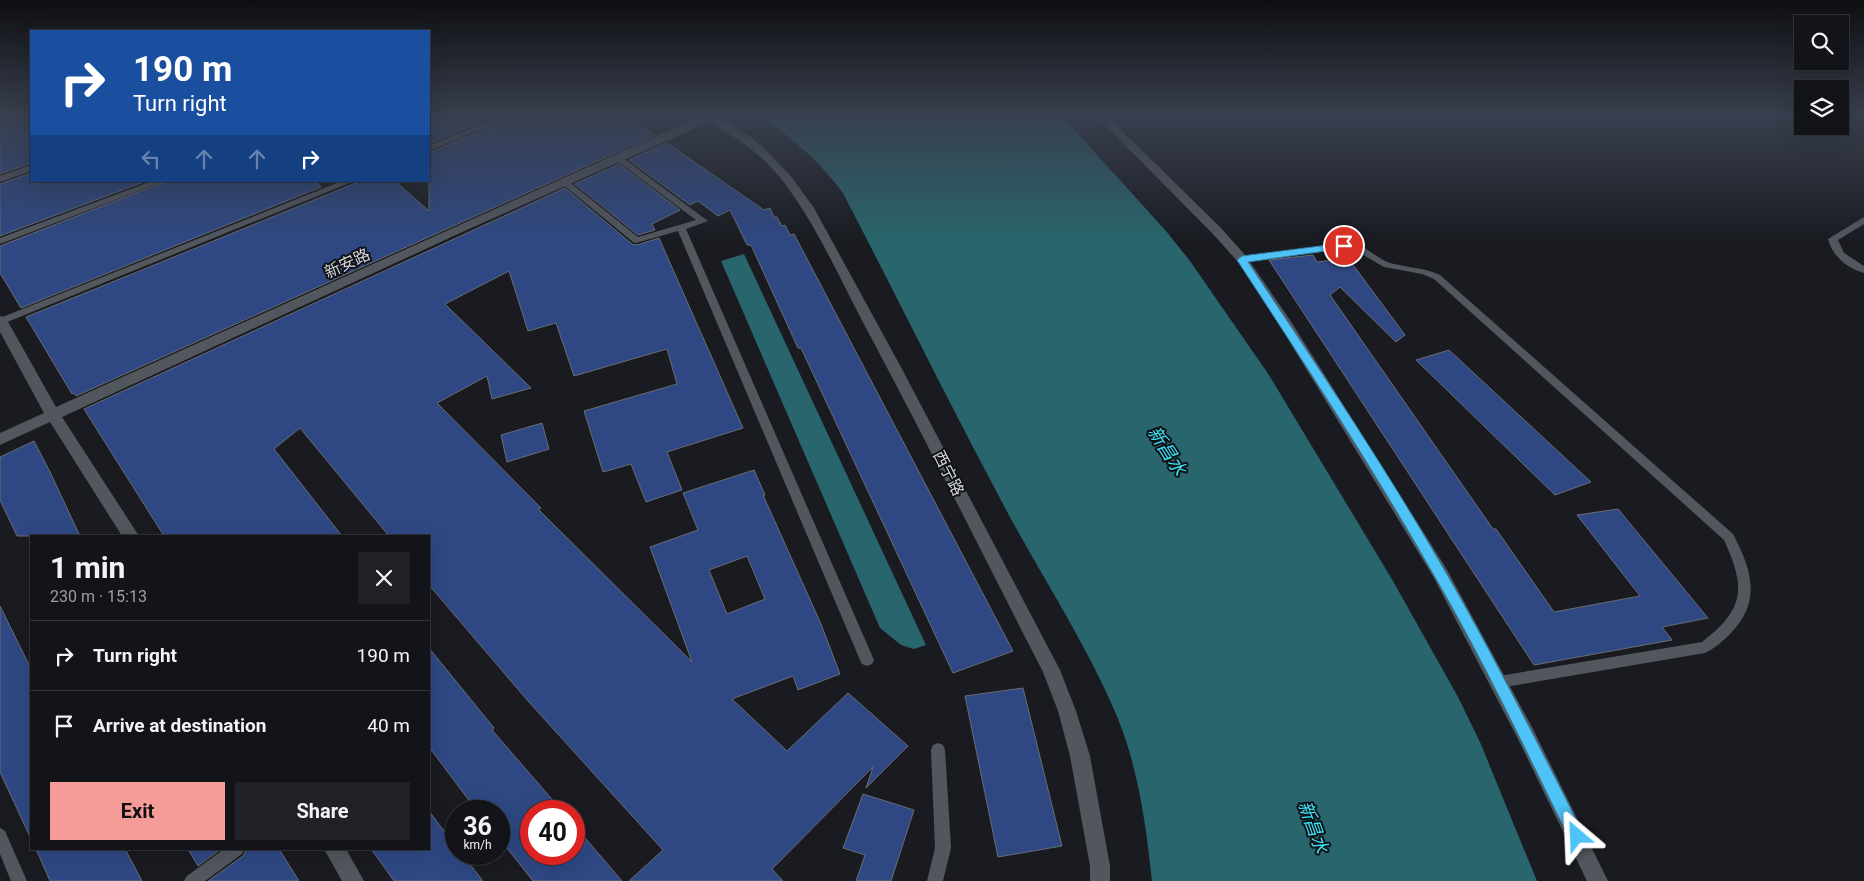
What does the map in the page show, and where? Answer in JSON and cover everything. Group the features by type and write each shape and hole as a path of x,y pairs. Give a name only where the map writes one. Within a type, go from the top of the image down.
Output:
{"street":[{"name":"西宁路","path":"766,157 786,177 808,208 895,369 1051,670 1067,710 1080,756 1100,866 1100,881"},
{"path":"1143,157 1198,211 1242,260 1345,418 1440,573 1499,682 1598,881"},
{"name":"新安路","path":"0,439 618,158"},
{"path":"0,321 53,415 130,535"},
{"path":"335,850 354,881"}],"lane":[{"path":"564,182 636,240 703,221 618,158"},
{"path":"2,175 30,168"},
{"path":"0,241 158,182"},
{"path":"0,321 348,182"},
{"path":"1864,220 1833,239 1835,250 1847,262 1864,270"},
{"path":"681,227 867,660"},
{"path":"1242,260 1352,245 1361,248 1375,260 1385,264 1427,271 1437,277 1729,537 1740,557 1746,576 1745,597 1739,613 1722,635 1705,647 1499,682"},
{"path":"935,881 943,848 938,750"},
{"path":"0,836 20,881"},
{"path":"192,881 236,850"}],"water":[{"name":"新昌水","path":"811,157 1099,157 1166,231 1190,261 1269,375 1393,581 1458,697 1480,742 1537,881 1152,881 1144,817 1130,754 1124,734 1105,689 989,478 843,193"},
{"path":"744,254 926,645 914,649 901,645 880,628 721,261"}],"building":[{"path":"0,157 30,157 30,163 0,174"},
{"path":"430,157 606,157 76,396 74,393 72,394 26,317 359,182 396,182 429,211"},
{"path":"635,157 687,157 764,210 770,208 774,217 777,217 782,226 785,225 790,235 794,234 1013,651 953,673 801,348 798,348 751,245 747,245 730,210 718,216 698,201 690,205 629,160"},
{"path":"619,164 680,210 652,224 655,230 638,235 575,184"},
{"path":"30,173 30,182 143,182 0,236 0,184"},
{"path":"164,182 316,182 321,187 21,308 0,273 0,246"},
{"path":"565,188 632,244 637,245 659,238 743,428 667,452 682,490 646,502 631,464 603,472 584,411 677,384 667,349 574,376 556,323 528,331 509,271 445,304 531,388 492,399 487,376 437,403 541,508 538,509 692,662 650,547 698,530 683,493 754,470 765,495 763,495 821,624 840,674 798,690 793,676 732,699 787,751 848,693 908,746 866,788 873,767 772,869 783,881 629,881 663,850 528,701 430,586 430,535 388,535 300,428 274,449 341,535 163,535 84,409","holes":["747,556 765,599 727,614 709,570"]},
{"path":"1313,255 1317,262 1348,258 1405,335 1396,342 1340,287 1330,295 1493,529 1496,529 1554,612 1640,596 1577,515 1618,509 1708,618 1662,627 1672,640 1534,665 1269,260"},
{"path":"1449,350 1591,482 1555,495 1416,360"},
{"path":"542,423 549,449 507,462 501,435"},
{"path":"34,441 80,535 17,536 0,500 0,457"},
{"path":"0,606 30,667 30,837 0,772"},
{"path":"430,649 494,728 492,730 552,800 520,800 520,865 510,852 510,800 469,800 430,748"},
{"path":"1023,688 1062,846 998,857 965,696"},
{"path":"863,794 914,810 891,881 856,881 865,855 843,848"},
{"path":"430,812 445,832 445,865 471,865 483,881 394,881 372,850 430,850"},
{"path":"585,838 622,881 533,881 520,865 585,865"},
{"path":"36,850 126,850 142,881 50,881"},
{"path":"189,850 220,850 198,866"},
{"path":"246,850 280,850 299,881 208,881 243,856"}],"route":[{"path":"1344,246 1242,260 1285,323 1440,573 1499,682 1577,836"}]}
